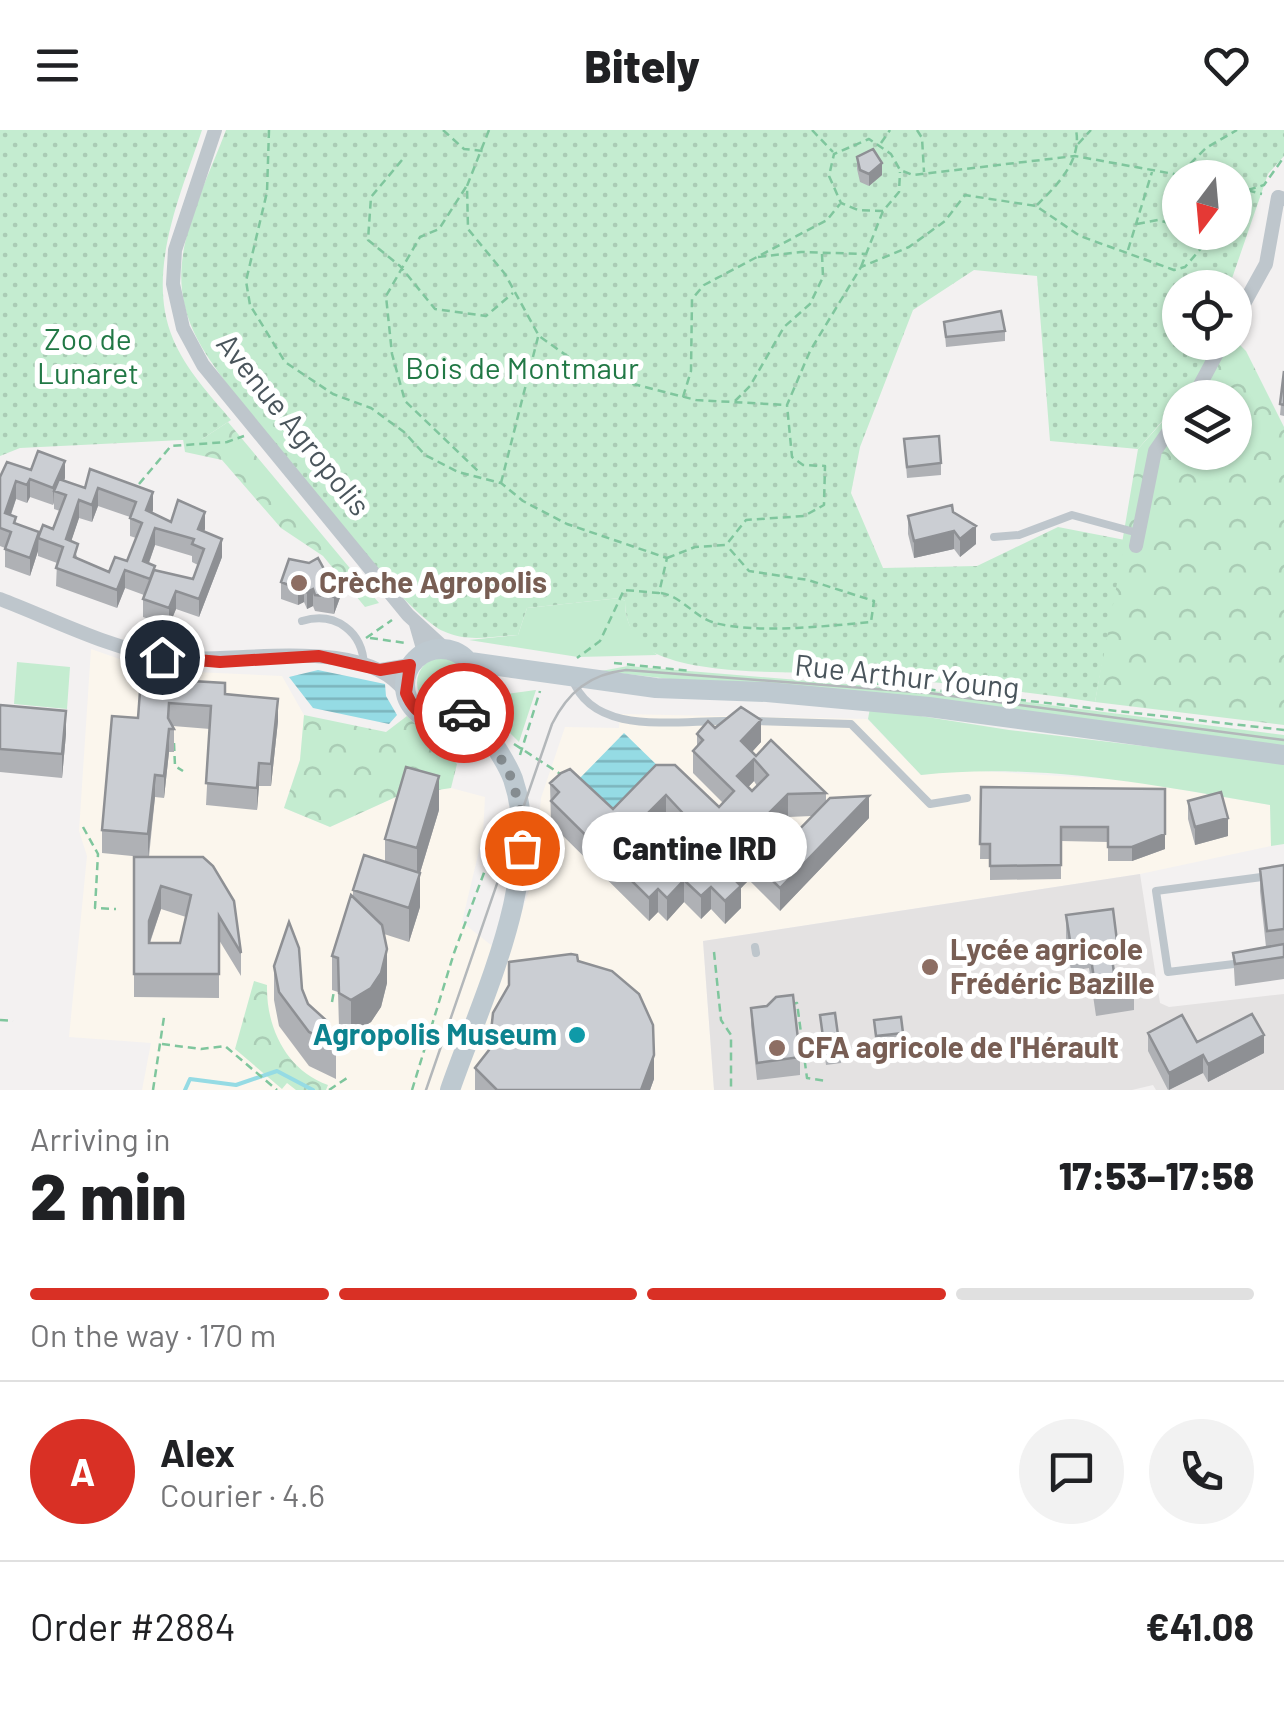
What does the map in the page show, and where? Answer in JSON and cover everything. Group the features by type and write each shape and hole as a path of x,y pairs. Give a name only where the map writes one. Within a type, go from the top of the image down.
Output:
{"street":[{"name":"Avenue Agropolis","path":"215,130 176,250 172,284 183,328 203,365 416,623 423,652"},
{"path":"1252,289 1266,264 1281,198"},
{"path":"1137,540 1155,450 1162,440"},
{"path":"0,598 162,657 220,662 319,656 380,670 406,693 420,714 472,731 498,748"},
{"path":"380,670 423,652 470,662 475,697 512,779 522,826 522,870 450,1090"},
{"path":"406,693 423,652"},
{"name":"Rue Arthur Young","path":"470,662 573,672 656,688 914,706 1284,754"},
{"path":"443,721 461,716 475,697 524,668"}],"lane":[{"path":"994,537 1018,535 1072,515 1137,540"},
{"path":"302,621 314,617 333,621 364,640 364,666"},
{"path":"573,672 577,693 588,704 601,713 631,721 851,724 930,804 967,798"},
{"path":"1248,962 1168,972 1156,891 1284,874"}],"path":[{"path":"269,130 267,192 246,281 250,305 285,362 334,394 370,408 404,432 425,455 458,472 501,482 522,501 568,524 667,558 695,547 726,545 746,520 804,516 824,505 825,466 803,464 792,457 787,405 810,351 861,267 883,211 900,192 900,170 880,144 861,139 834,154"},
{"path":"443,130 464,149 483,150"},
{"path":"483,475 405,401 392,354 386,296 420,236 439,230 467,186 489,130"},
{"path":"812,130 834,154"},
{"path":"880,144 890,130"},
{"path":"917,130 922,138 924,174"},
{"path":"1036,206 1058,185 1075,156 1076,130"},
{"path":"1076,145 1091,130"},
{"path":"1194,160 1237,130"},
{"path":"834,154 830,183 841,203 858,210 883,211"},
{"path":"900,170 924,174 1075,156 1162,171"},
{"path":"1252,189 1264,185 1284,157"},
{"path":"402,160 370,197 365,228 368,240 400,266 436,309 448,314 486,316 514,292"},
{"path":"1128,252 1153,169"},
{"path":"467,186 468,229 514,292 539,336 577,362 683,397 787,405"},
{"path":"1252,191 1281,198"},
{"path":"861,267 909,247 945,221 966,195 1036,206 1080,236 1174,270 1185,267 1201,250"},
{"path":"683,397 691,370 692,299 704,285 826,220 841,203"},
{"path":"1136,225 1162,221"},
{"path":"735,401 750,386 784,328 810,304 823,277 822,254"},
{"path":"757,257 866,254"},
{"path":"501,482 539,336"},
{"path":"139,484 171,446 226,442 246,436"},
{"path":"573,672 578,657 600,641 624,590 674,596 713,622 803,628 871,622 874,601 808,580 749,571 726,545"},
{"path":"659,593 667,558"},
{"path":"364,640 386,628 394,611"},
{"path":"364,640 423,652"},
{"path":"512,779 547,671"},
{"path":"174,735 176,766 184,772"},
{"path":"465,740 522,750 563,776"},
{"path":"412,1090 454,953 505,816"},
{"path":"83,827 98,854 96,908 116,909"},
{"path":"714,952 721,1020 731,1035 731,1090"},
{"path":"332,1002 334,990"},
{"path":"780,1006 797,1003 807,1078 826,1080"},
{"path":"153,1090 164,1017"},
{"path":"0,1020 13,1021"},
{"path":"162,1044 189,1048 226,1046 277,1090"},
{"path":"329,1090 350,1076"}],"shaded area":[{"path":"91,649 151,670 282,676 304,715 300,760 284,808 330,827 398,796 451,788 485,797 483,834 462,922 506,957 533,879 541,798 565,727 619,728 620,714 867,719 921,775 964,770 1125,780 1270,805 1271,846 1140,874 703,941 714,1090 142,1090 151,1043 69,1037 87,856 79,831"},
{"name":"Lycée agricole Frédéric Bazille","path":"1140,874 1160,1003 1169,1007 1284,994 1284,1090 1156,1090 1153,1085 1132,1090 714,1090 703,941"}],"green space":[{"name":"Zoo de Lunaret","path":"0,130 202,130 169,233 164,260 165,313 185,361 231,420 202,439 20,448 0,456"},
{"name":"Bois de Montmaur","path":"226,130 1284,130 1284,156 1268,174 1252,220 1252,160 1162,160 1162,250 1242,250 1235,270 1162,270 1162,360 1208,360 1198,380 1162,380 1162,421 1138,449 1050,441 1037,276 974,270 913,310 860,447 851,493 883,568 977,566 1058,527 1125,540 1095,702 933,682 699,666 659,655 638,640 627,618 625,601 620,598 527,608 518,635 471,638 443,631 421,615 357,548 283,458 206,354 185,307 182,290 184,250 195,208"},
{"path":"1216,360 1250,360 1284,427 1284,725 1095,702 1138,449 1162,422 1162,470 1252,470 1252,380 1199,380"},
{"path":"228,422 379,603 365,607 323,556 281,528 222,460 185,452 183,439 202,439"},
{"path":"620,598 625,601 634,632 657,655 578,657 469,640 518,635 527,608"},
{"path":"443,657 461,665 469,683 461,701 443,709 425,701 417,683 425,665"},
{"path":"17,662 70,667 67,709 14,704"},
{"path":"628,666 955,693 1284,735 1284,751 601,671"},
{"path":"536,690 519,742 496,719 494,708 507,694"},
{"path":"870,708 1009,730 1284,763 1284,844 1271,846 1270,805 1140,783 1052,774 1008,771 921,775 868,719"},
{"path":"304,715 386,732 407,716 457,764 451,788 398,796 330,827 284,808 300,760"},
{"path":"254,981 267,985 270,1016 281,1045 301,1069 328,1085 326,1090 296,1090 287,1083 282,1089 235,1049"}],"water":[{"path":"318,670 385,684 386,696 397,715 389,724 313,708 289,677"},
{"path":"624,733 663,771 619,816 580,778"}],"building":[{"path":"873,149 882,163 869,174 860,170 857,157"},
{"path":"1001,311 1005,331 946,337 944,322"},
{"path":"1284,371 1284,405 1280,404"},
{"path":"939,436 941,463 907,467 904,439"},
{"path":"38,451 65,461 53,488 30,479 27,485 16,481 5,513 16,517 14,523 39,532 30,558 5,549 11,532 0,528 0,477 7,462 31,470"},
{"path":"90,469 153,492 146,510 171,522 178,500 205,512 198,529 222,539 199,599 176,591 169,608 143,599 154,570 193,579 204,549 192,544 194,539 155,528 143,561 155,566 150,579 125,570 117,590 56,568 63,547 38,538 43,525 53,529 66,495 54,491 59,479 85,488","holes":["98,488 136,502 130,518 142,523 127,561 115,557 109,572 74,557 78,544 66,539 79,500 92,505"]},
{"path":"952,505 953,512 976,526 960,539 954,531 914,541 908,516"},
{"path":"318,558 324,569 341,578 334,597 315,595 313,589 307,592 304,586 298,589 281,582 289,559 309,563"},
{"path":"141,678 225,683 225,694 278,699 271,764 259,763 257,788 206,783 211,706 169,703 168,718 174,729 169,729 164,776 155,775 148,834 102,830 112,716 138,718"},
{"path":"0,705 66,711 62,754 0,749"},
{"path":"741,707 761,720 741,741 756,756 771,740 826,793 788,794 764,818 787,842 830,798 869,796 780,888 749,858 731,876 741,886 725,901 711,887 701,896 684,880 667,898 658,889 649,898 551,801 559,792 550,783 570,769 613,809 656,765 675,765 719,807 734,791 693,751 703,740 697,734 708,721 715,728","holes":["754,759 768,775 752,791 737,776","666,795 692,823 683,832 688,837 665,860 633,828"]},
{"path":"406,767 439,776 417,848 385,839"},
{"path":"981,787 1165,789 1165,834 1132,847 1108,847 1108,827 1061,827 1061,865 990,866 990,844 980,844"},
{"path":"1221,792 1228,818 1195,827 1188,801"},
{"path":"364,855 420,873 409,908 353,890"},
{"path":"134,857 203,857 234,901 241,953 219,916 219,974 134,974","holes":["161,886 191,895 180,943 149,943 149,921"]},
{"path":"1284,865 1284,929 1267,931 1260,869"},
{"path":"351,895 382,925 387,949 381,973 371,988 351,1000 339,993 338,958 332,956"},
{"path":"1113,909 1117,941 1110,942 1114,973 1132,971 1134,987 1096,992 1089,945 1071,947 1066,915"},
{"path":"289,922 299,948 302,989 308,1004 328,1022 336,1045 309,1032 279,992 274,966"},
{"path":"1284,944 1284,957 1235,964 1233,953"},
{"name":"Agropolis Museum","path":"577,955 578,961 612,971 639,994 653,1025 654,1055 641,1090 497,1090 475,1068 489,1050 493,1013 509,985 509,962"},
{"path":"793,995 800,1057 757,1063 751,1008 767,1006 776,997"},
{"path":"835,1013 841,1057 826,1059 820,1015"},
{"path":"1252,1014 1264,1035 1208,1064 1203,1055 1169,1073 1148,1033 1182,1015 1197,1042"},
{"path":"901,1017 903,1033 876,1036 874,1020"}],"waterway":[{"path":"185,1090 190,1079 236,1085 277,1071 313,1090"}],"tram line":[{"path":"426,1090 552,724 565,703 591,680 626,670 929,693 1284,740"}],"way so far":[{"path":"464,713 472,706 512,779 521,813 522,848"}],"place":[{"name":"Crèche Agropolis","path":"299,583"},
{"name":"Cantine IRD","path":"522,848"},
{"name":"Lycée agricole Frédéric Bazille","path":"930,967"},
{"name":"Agropolis Museum","path":"577,1035"},
{"name":"CFA agricole de l'Hérault","path":"777,1048"}],"route":[{"path":"162,657 220,662 319,656 380,670 410,665 404,685 413,708 427,718 443,721 464,713"}]}
